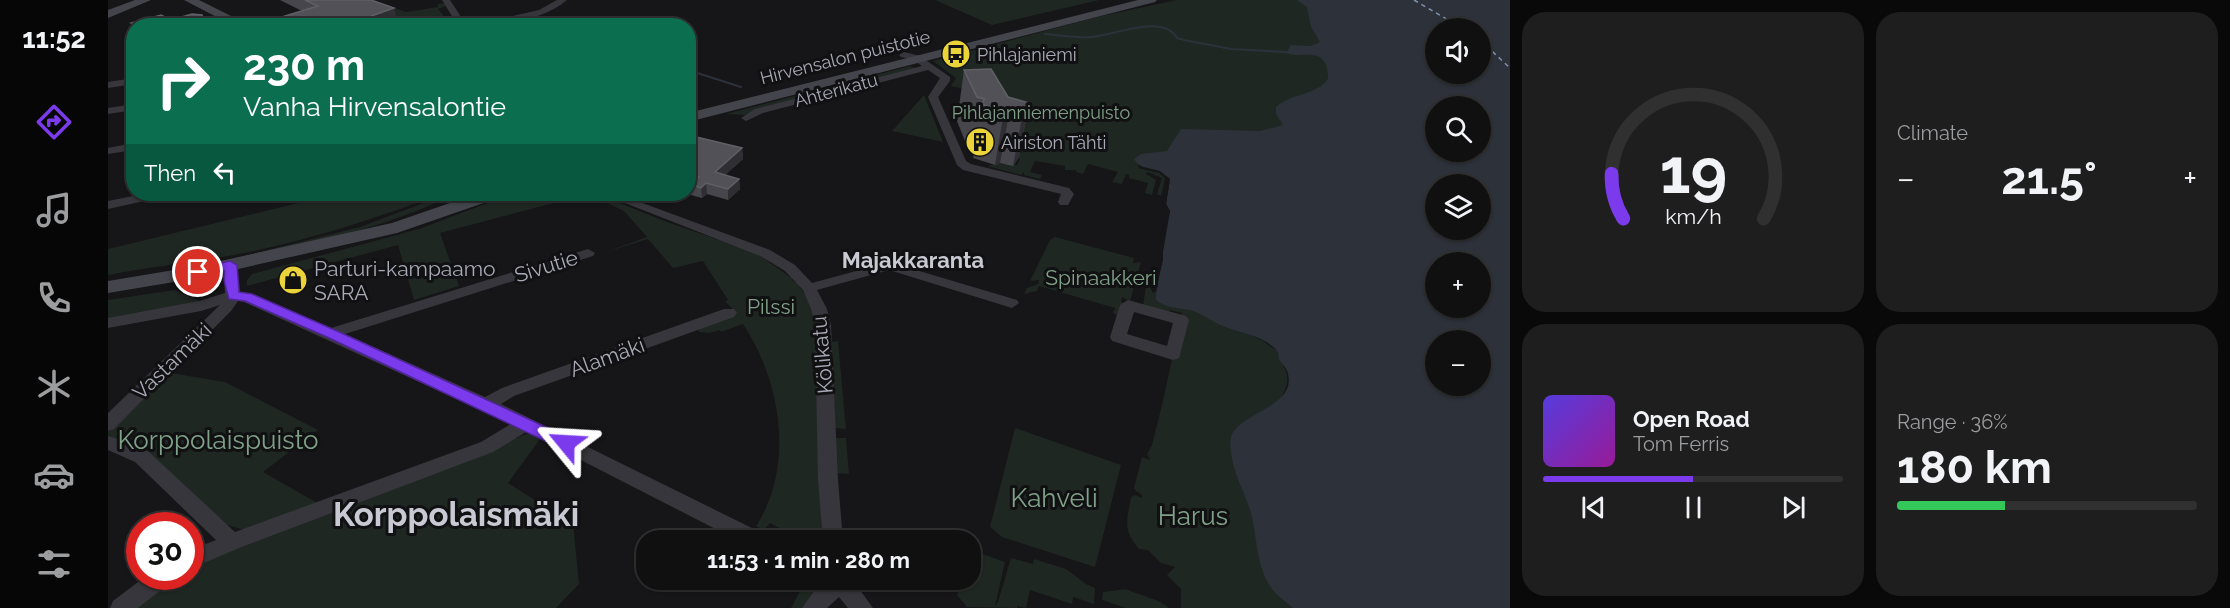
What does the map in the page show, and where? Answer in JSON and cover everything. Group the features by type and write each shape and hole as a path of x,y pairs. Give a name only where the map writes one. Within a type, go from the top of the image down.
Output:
{"main road":[{"path":"108,14 145,0"},
{"path":"130,6 155,0"},
{"path":"190,0 228,18"},
{"name":"Hirvensalon puistotie","path":"696,116 1124,0"},
{"name":"Hirvensalon puistotie","path":"696,108 1151,0"},
{"path":"347,237 450,201"},
{"path":"108,287 230,265 412,223 473,201"}],"street":[{"path":"446,0 458,18"},
{"path":"512,18 542,12 563,0"},
{"path":"910,58 945,79 933,97 961,163 968,167 1065,191 1068,194 1064,202"},
{"name":"Ahterikatu","path":"746,118 759,111 928,67"},
{"path":"108,85 126,82"},
{"path":"108,111 126,108"},
{"path":"108,151 126,148"},
{"path":"108,205 126,201"},
{"name":"Kölikatu","path":"627,201 765,252 790,268 809,288 823,325 828,480 832,530"},
{"name":"Sivutie","path":"332,334 350,326 588,253"},
{"path":"230,265 233,296"},
{"path":"809,288 889,266 1012,303"},
{"path":"108,323 201,306 233,296 247,297 527,423 738,530"},
{"name":"Vastamäki","path":"108,423 226,308 233,296"},
{"name":"Alamäki","path":"486,404 508,392 729,313"},
{"path":"204,554 487,447 527,423"},
{"path":"108,443 142,457 232,542"},
{"path":"121,608 144,590"},
{"path":"813,608 829,590"},
{"path":"847,590 862,608"}],"green space":[{"path":"336,0 365,9 384,4 406,12 438,7 438,4 444,3 446,6 438,9 445,18 317,18"},
{"path":"935,0 1099,0 992,25"},
{"name":"Pihlajanniemenpuisto","path":"1177,0 1315,0 1340,12 1324,117 1138,165 1139,168 1159,173 1165,178 1161,196 1157,194 1162,178 1147,172 1146,174 1156,180 1152,195 1145,193 1148,183 1129,178 1126,174 1122,184 1112,182 1118,172 1088,164 1083,174 1076,170 1065,170 1065,166 1035,161 1030,172 1042,175 1040,179 1024,175 1024,172 1021,175 987,166 1000,163 1017,165 1020,159 1007,151 1024,153 1005,148 980,92 951,86 956,78 933,61 1097,17"},
{"path":"910,66 915,68 755,110 745,115 726,114"},
{"path":"924,95 943,142 892,131"},
{"path":"307,201 421,201 367,220 291,242 223,257 108,275 108,249"},
{"path":"429,201 440,201 384,223 355,231 208,265 360,227"},
{"path":"493,201 561,201 440,233 459,286 414,300 398,245 247,286 247,280 252,274 419,229"},
{"name":"Pilssi","path":"603,201 614,201 756,253 793,279 791,280 797,283 807,297 815,321 823,530 781,530 770,523 764,530 756,526 768,502 776,477 779,451 774,397 767,371 743,324 721,332 720,330 709,333 699,332 698,328 737,314 725,301 728,300 703,261 673,268 648,239 606,252 647,237 624,211"},
{"name":"Spinaakkeri","path":"1055,237 1134,258 1133,263 1141,262 1130,301 1122,297 1121,301 1126,306 1117,315 1113,313 1115,308 1039,286 1037,291 1024,294 1027,288 1038,284 1039,280 1030,281 1050,240"},
{"name":"Harus","path":"1146,286 1150,287 1153,293 1156,290 1263,341 1277,351 1287,377 1282,396 1399,608 1181,608 1181,589 1167,575 1175,567 1161,563 1148,550 1139,549 1130,536 1127,524 1131,497 1135,495 1142,498 1142,495 1134,488 1142,457 1150,460 1147,454 1152,445 1162,405 1182,313 1170,310 1170,314 1143,306"},
{"path":"175,290 204,303 108,320 108,300"},
{"path":"838,341 846,429 834,428 831,342"},
{"name":"Korppolaispuisto","path":"165,372 225,382 318,430 263,472 319,504 248,531 224,524 108,438 108,428"},
{"name":"Kahveli","path":"1015,428 1121,465 1095,567 1002,537 990,527"},
{"name":"Korppolaispuisto","path":"529,433 540,439 508,483 573,524 579,584 556,608 127,608 151,590 204,590 204,560"},
{"path":"835,438 846,438 849,474 835,473"},
{"path":"981,554 1005,562 995,606 1011,558 1033,564 1034,559 1066,569 1095,588 1094,604 1073,597 1072,604 1030,590 1026,608 1017,606 1017,608 967,607 957,595 959,590 981,590"},
{"path":"1126,589 1169,608 1126,608 1102,600 1103,592"},
{"path":"801,590 817,590 804,608 791,608"}],"shaded area":[{"path":"1297,0 1510,0 1510,608 1293,608 1279,597 1268,583 1261,566 1251,513 1234,468 1230,443 1232,434 1238,426 1284,394 1288,385 1285,367 1278,353 1265,341 1219,324 1194,311 1168,306 1156,300 1163,260 1163,243 1170,211 1166,204 1170,179 1141,166 1134,159 1141,154 1167,151 1181,129 1260,131 1283,125 1276,114 1276,107 1282,102 1316,89 1328,79 1327,68 1319,57 1286,53 1291,45 1311,46 1320,42 1311,27 1307,7"}],"pier":[{"path":"1139,166 1160,171 1170,179 1166,204 1170,211 1156,293 1153,290 1167,211 1163,204 1167,180 1159,173 1139,168"}],"building":[{"path":"305,0 371,0 394,8 366,18 282,17 318,6"},
{"path":"192,14 202,15 203,18 178,18"},
{"path":"161,15 167,18 150,18"},
{"path":"991,69 1008,97 1029,103 1023,112 1010,109 1004,111 981,104 985,99 977,97 964,70"},
{"path":"696,137 742,148 715,172 739,179 728,189 706,183 701,188 696,186 696,179 699,177 696,176"}],"waterway":[{"path":"1045,34 1092,37 1150,26 1161,27 1184,40 1231,49 1286,52"},
{"path":"696,73 741,87"}],"ferry route":[{"path":"1414,0 1445,18"},
{"path":"1491,50 1510,68"}],"place":[{"name":"Pihlajaniemi","path":"956,54"},
{"name":"Airiston Tähti","path":"980,142"},
{"name":"Parturi-kampaamo SARA","path":"293,280"}],"district":[{"name":"Majakkaranta","path":"913,260"},
{"name":"Korppolaismäki","path":"456,514"}],"route":[{"path":"198,272 230,265 233,296 247,297 332,334 566,443"}]}
